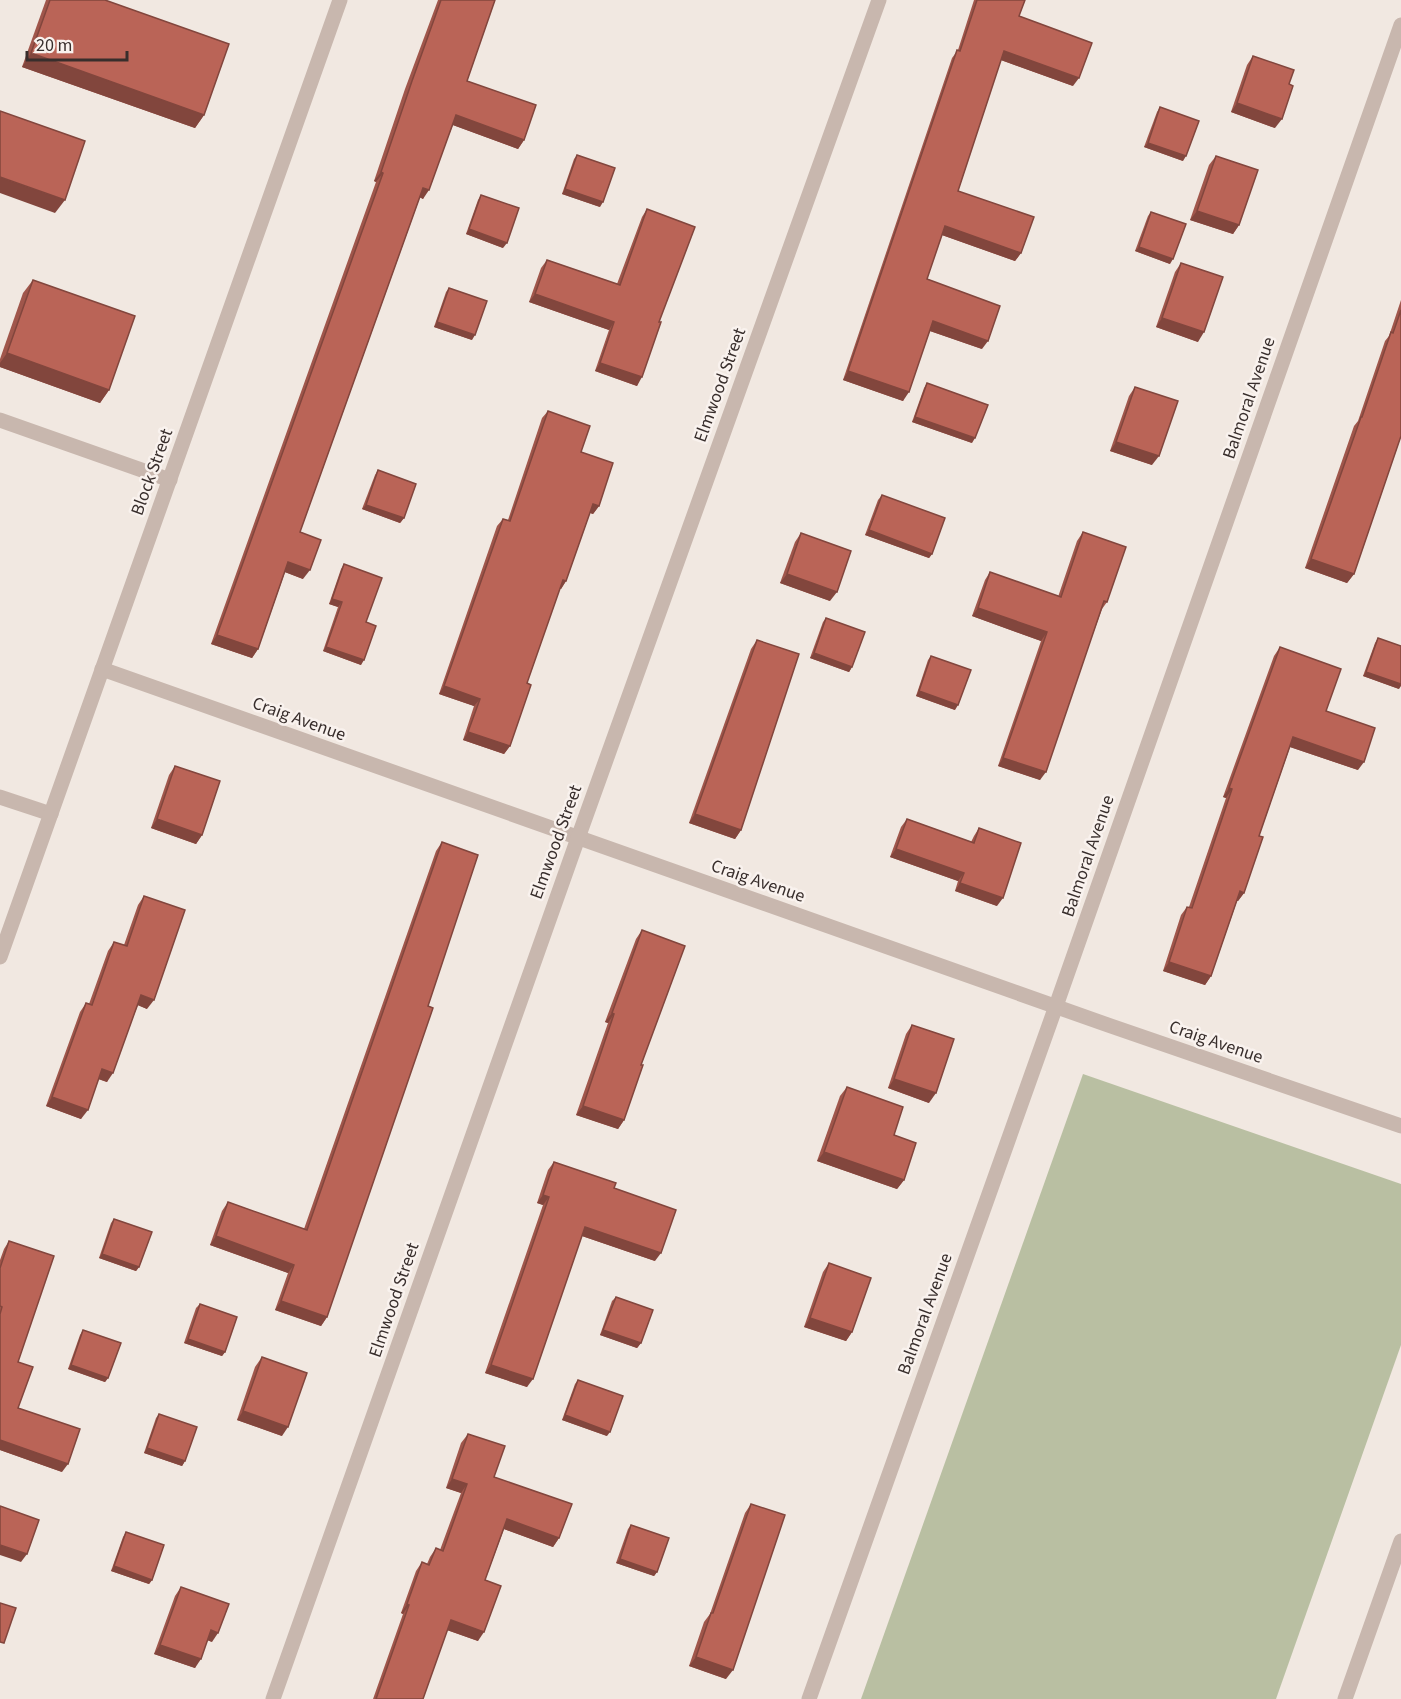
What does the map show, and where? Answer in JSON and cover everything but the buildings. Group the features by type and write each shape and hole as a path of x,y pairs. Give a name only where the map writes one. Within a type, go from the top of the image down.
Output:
{"street":[{"name":"Block Street","path":"0,957 340,0"},
{"name":"Elmwood Street","path":"273,1699 578,838 879,0"},
{"name":"Balmoral Avenue","path":"809,1699 1056,1006 1401,25"},
{"path":"0,420 170,480"},
{"name":"Craig Avenue","path":"102,669 1401,1126"},
{"path":"0,797 51,814"},
{"path":"1345,1699 1401,1541"}],"green space":[{"path":"1083,1074 1401,1184 1401,1345 1276,1699 861,1699"}]}
